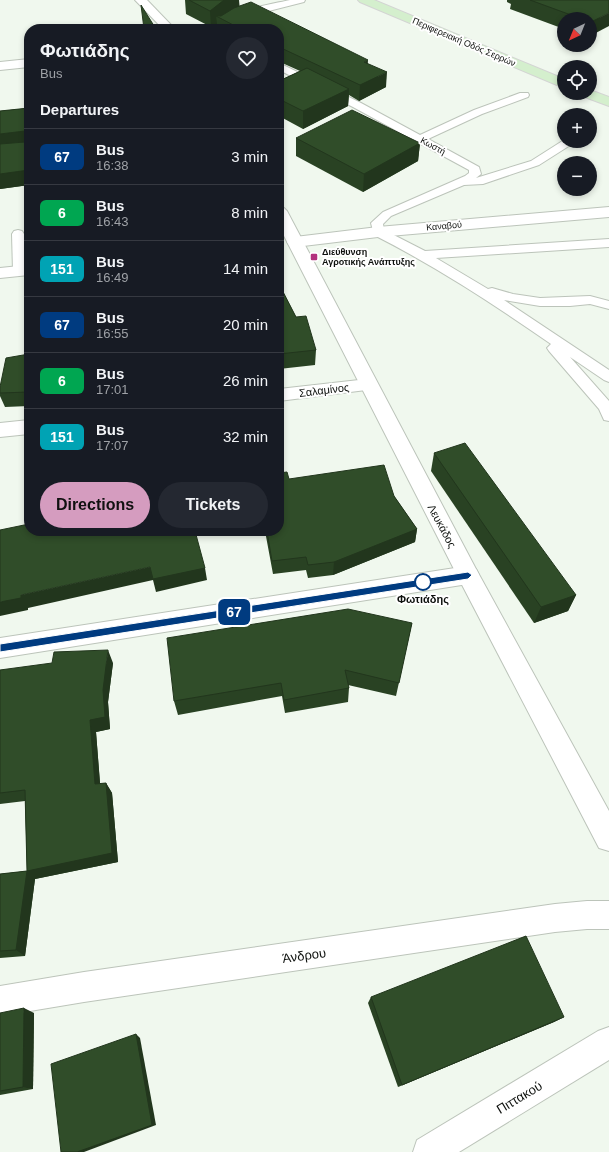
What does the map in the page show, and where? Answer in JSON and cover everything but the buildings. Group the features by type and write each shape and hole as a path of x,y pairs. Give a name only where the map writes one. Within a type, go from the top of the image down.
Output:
{"main road":[{"name":"Περιφερειακή Οδός Σερρών","path":"364,0 557,81"},
{"path":"597,97 609,102"}],"street":[{"path":"141,0 164,24"},
{"path":"0,66 24,64"},
{"name":"Καναβού","path":"287,243 378,232 609,212"},
{"name":"Λευκάδος","path":"284,231 287,243 368,385 609,838"},
{"path":"0,273 24,270"},
{"name":"Σαλαμίνος","path":"284,394 368,385"},
{"path":"0,430 24,428"},
{"path":"0,648 468,575"},
{"name":"Άνδρου","path":"0,1001 84,987 555,918 587,915 609,915"},
{"name":"Πιττακού","path":"429,1152 609,1042"}],"lane":[{"path":"220,24 232,18 301,0"},
{"name":"Κωστή","path":"284,68 357,105 475,169 476,171 473,176 387,214 377,223 378,232"},
{"path":"420,139 478,112 524,95"},
{"path":"461,181 479,182 535,164 559,148"},
{"path":"378,232 423,255 476,287 609,377"},
{"path":"18,234 24,270"},
{"path":"423,255 609,243"},
{"path":"476,287 512,298 540,302 590,300 609,305"},
{"path":"538,330 606,407 609,416"}],"bus line":[{"name":"67","path":"0,648 468,575"}],"place":[{"name":"Διεύθυνση Αγροτικής Ανάπτυξης","path":"314,257"},
{"name":"Φωτιάδης","path":"423,582"}]}
